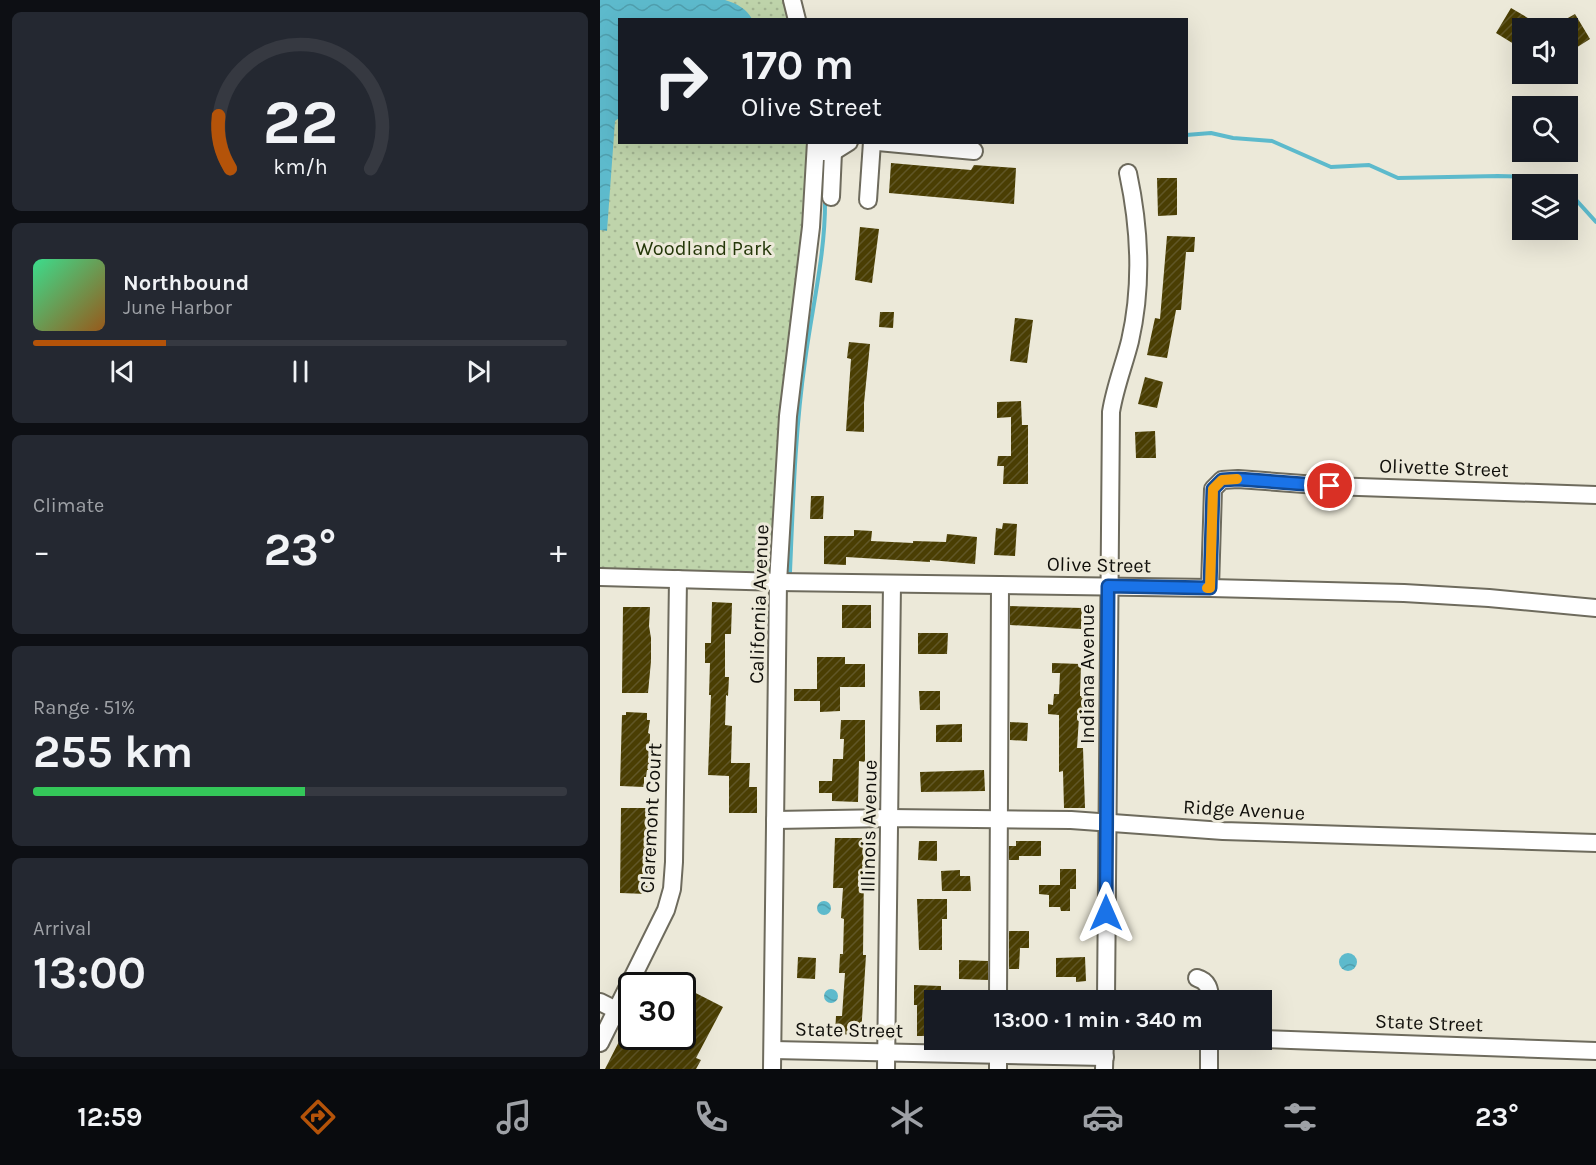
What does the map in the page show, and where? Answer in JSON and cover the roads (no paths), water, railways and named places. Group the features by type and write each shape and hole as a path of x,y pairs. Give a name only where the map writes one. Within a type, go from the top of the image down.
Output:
{"street":[{"path":"792,0 796,18"},
{"path":"815,147 833,152 846,144"},
{"path":"868,200 872,144"},
{"path":"899,144 974,151"},
{"name":"California Avenue","path":"772,1069 778,582 788,416 809,247 815,147"},
{"path":"831,197 833,152"},
{"name":"Indiana Avenue","path":"1106,990 1110,412 1114,390 1130,341 1139,270 1136,210 1128,173"},
{"name":"Olivette Street","path":"1210,588 1213,489 1222,480 1596,495"},
{"name":"Olive Street","path":"600,577 1404,593 1596,608"},
{"name":"Claremont Court","path":"600,1043 666,910 672,889 678,579"},
{"name":"Illinois Avenue","path":"886,1061 892,584"},
{"path":"998,990 1000,585"},
{"name":"Ridge Avenue","path":"775,820 999,818 1222,831 1596,843"},
{"path":"1197,978 1207,983 1208,990"},
{"path":"600,1002 616,1010"},
{"name":"State Street","path":"1272,1038 1596,1051"},
{"name":"State Street","path":"773,1050 886,1061 998,1054 1105,1063"},
{"path":"1209,1050 1209,1069"}],"water":[{"path":"600,0 725,0 741,7 751,18 618,18 618,119 615,121 607,231 600,230"},
{"path":"821,901 827,901 831,908 827,915 821,915 817,911 817,905"},
{"path":"1348,953 1354,956 1357,962 1354,968 1348,971 1342,968 1339,962 1342,956"},
{"path":"828,989 834,989 838,996 834,1003 828,1003 824,999 824,993"}],"waterway":[{"path":"1188,135 1211,133 1233,138 1272,141 1331,167 1369,165 1398,178 1512,176"},
{"path":"790,572 799,414 821,259 825,197"},
{"path":"1578,202 1596,222"}],"park label":[{"name":"Woodland Park","path":"704,248"}]}
